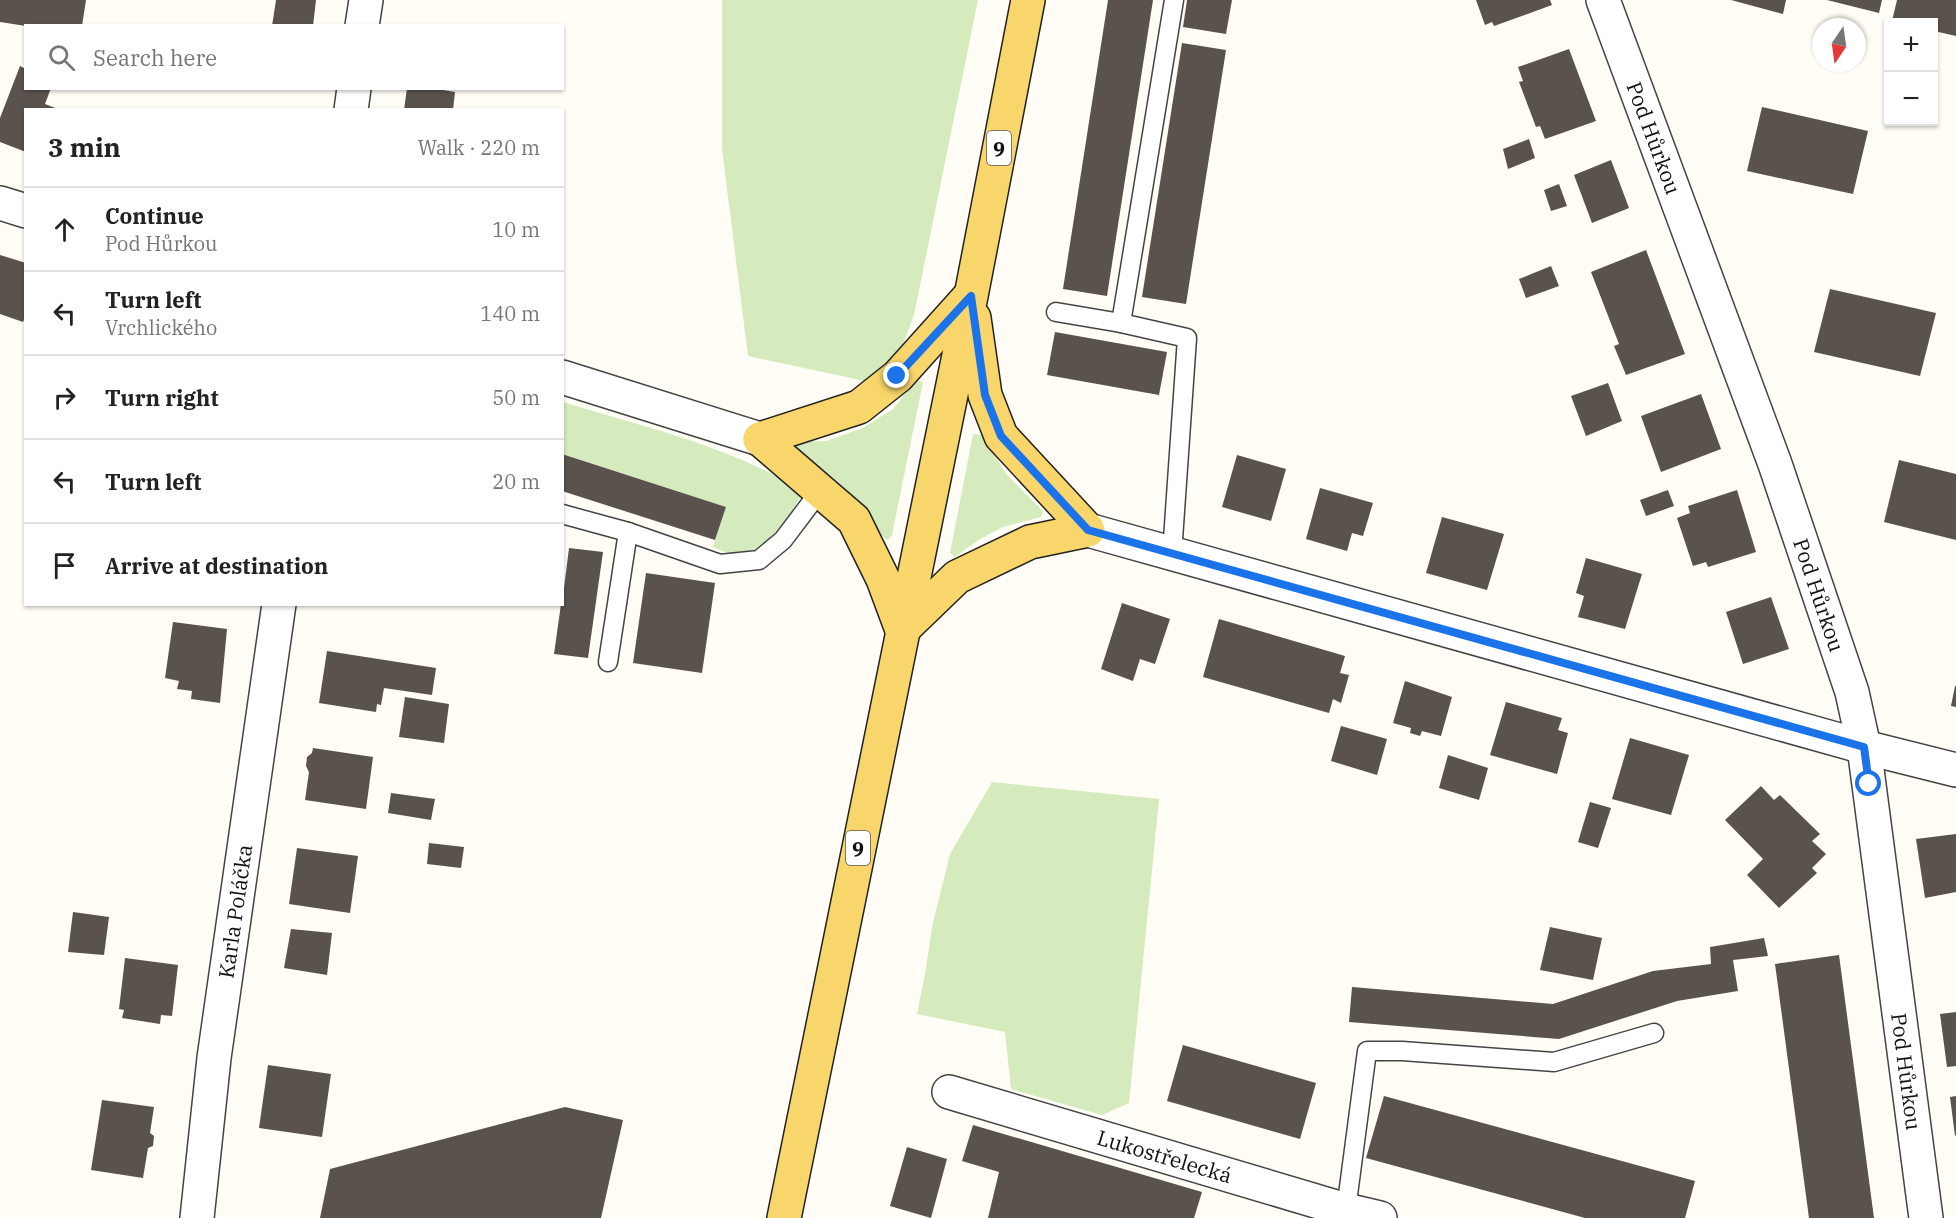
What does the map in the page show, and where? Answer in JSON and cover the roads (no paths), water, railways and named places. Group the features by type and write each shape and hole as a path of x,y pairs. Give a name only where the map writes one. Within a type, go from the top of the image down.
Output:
{"main road":[{"name":"9","path":"784,1218 971,296 1028,0"},
{"path":"760,439 859,407 888,386 971,296"},
{"path":"971,296 985,395 1001,436 1088,530"},
{"path":"760,439 854,520 883,579 902,630 957,577 1030,542 1088,530"}],"street":[{"path":"363,24 366,0"},
{"name":"Pod Hůrkou","path":"1603,0 1775,464 1852,692 1864,747 1926,1218"},
{"path":"351,108 354,90"},
{"path":"0,203 24,210"},
{"path":"564,378 760,439"},
{"path":"1088,530 1864,747 1956,770"},
{"name":"Karla Poláčka","path":"197,1218 214,1058 279,606"},
{"name":"Lukostřelecká","path":"949,1092 1346,1210 1380,1218"}],"lane":[{"path":"1121,322 1174,0"},
{"path":"1056,312 1121,322 1187,338 1172,554"},
{"path":"564,515 628,532 720,564 759,560 783,540 820,490"},
{"path":"608,662 628,532"},
{"path":"1346,1210 1367,1051 1402,1051 1554,1062 1654,1033"}]}
